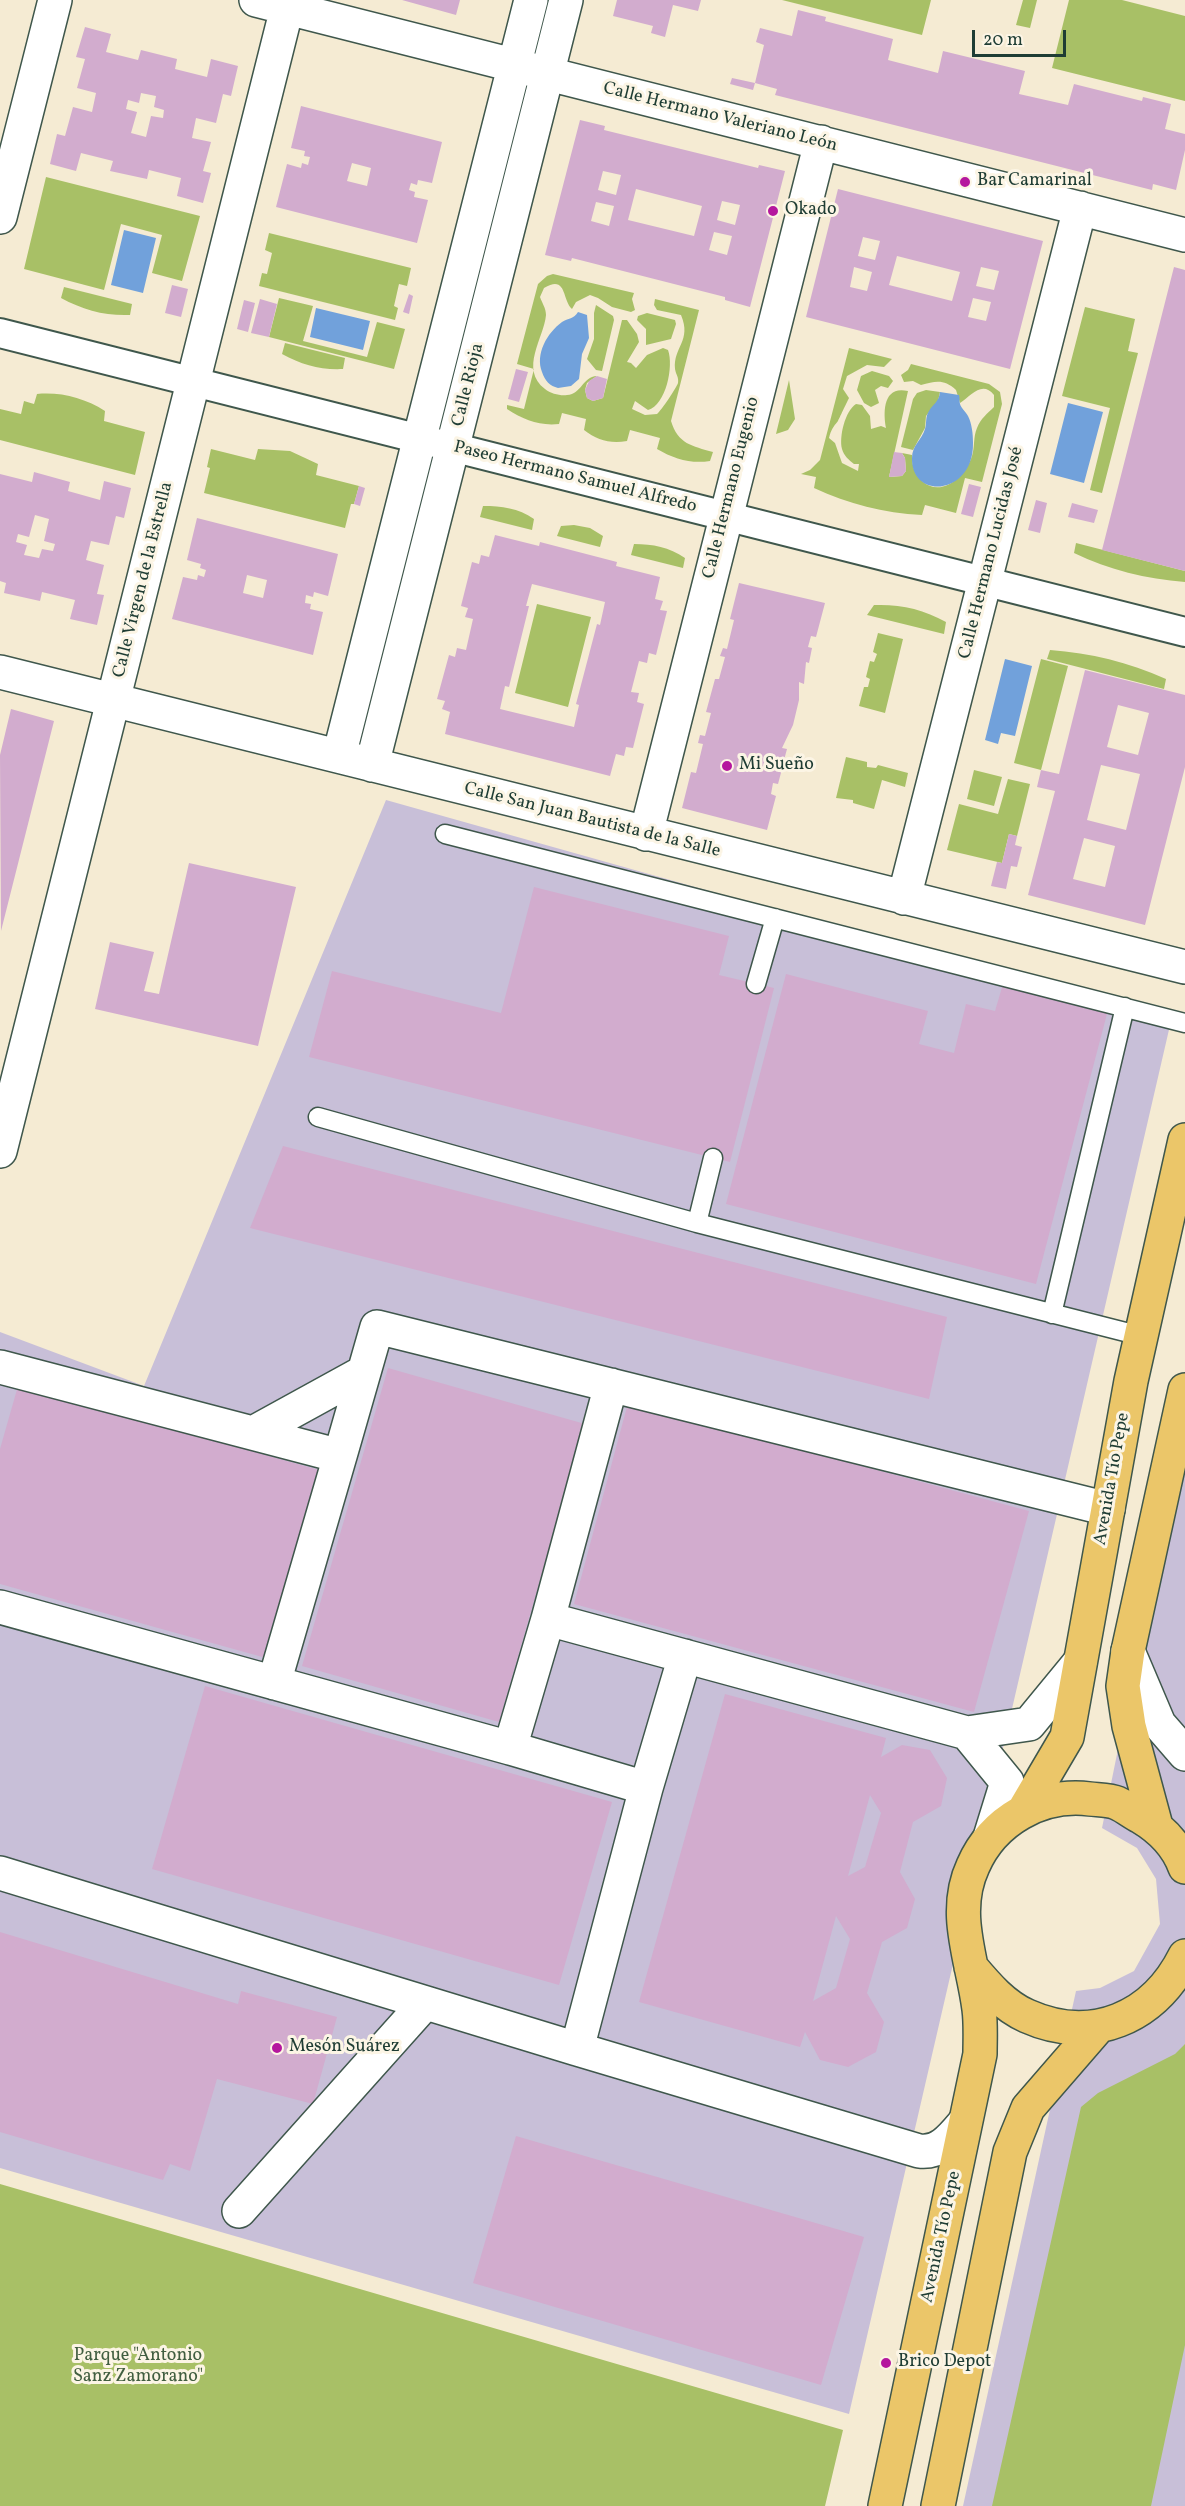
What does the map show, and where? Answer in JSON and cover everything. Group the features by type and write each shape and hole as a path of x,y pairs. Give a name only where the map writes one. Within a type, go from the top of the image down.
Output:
{"main road":[{"name":"Avenida Tío Pepe","path":"885,2506 980,2054 980,2011 964,1933 963,1899 972,1866 990,1837 1024,1810 1067,1737 1131,1381 1185,1140"},
{"path":"1156,1826 1129,1726 1123,1686 1128,1652 1185,1390"},
{"path":"1024,1810 1070,1797 1116,1802 1156,1826 1171,1842 1185,1867"},
{"path":"971,1967 996,1995 1025,2015 1061,2027 1099,2026 1129,2016 1156,1998 1175,1977 1185,1956"},
{"path":"938,2506 1010,2152 1028,2108 1099,2026"}],"street":[{"path":"0,217 55,0"},
{"name":"Calle Hermano Valeriano León","path":"256,0 287,8 324,8 547,75 1185,235"},
{"name":"Calle Rioja","path":"339,756 531,0"},
{"name":"Calle Rioja","path":"372,765 547,75 560,1"},
{"name":"Calle Virgen de la Estrella","path":"0,1151 287,8"},
{"name":"Calle Hermano Eugenio","path":"646,834 821,142"},
{"name":"Calle Hermano Lucidas José","path":"904,898 1080,208"},
{"name":"Paseo Hermano Samuel Alfredo","path":"0,333 1185,633"},
{"name":"Calle San Juan Bautista de la Salle","path":"0,672 1185,967"},
{"path":"274,1683 377,1327 1108,1509"},
{"path":"0,1367 340,1456"},
{"path":"253,1433 364,1372"},
{"path":"510,1748 548,1619 611,1385"},
{"path":"0,1607 510,1748 646,1788"},
{"path":"548,1619 967,1733 1029,1724 1080,1662"},
{"path":"1128,1652 1159,1724 1185,1754"},
{"path":"577,2049 646,1788 685,1656"},
{"path":"967,1733 1007,1782 990,1837"},
{"path":"0,1873 577,2049 928,2153 943,2174 948,2211"},
{"path":"239,2211 425,2003"},
{"path":"928,2153 946,2144 965,2122"}],"lane":[{"path":"445,834 1185,1023"},
{"path":"756,984 775,918"},
{"path":"1052,1314 1125,1007"},
{"path":"318,1117 697,1223 1141,1336"},
{"path":"697,1223 713,1158"}],"shaded area":[{"path":"386,800 1171,1021 849,2414 0,2168 0,1332 144,1386"},
{"path":"1185,1419 1185,2506 963,2506 1076,1991 1100,1988 1134,1971 1160,1924 1156,1879 1137,1848 1102,1828"}],"green space":[{"path":"782,0 931,0 922,35"},
{"path":"1023,0 1037,0 1030,28 1016,25"},
{"path":"1069,0 1122,0 1185,16 1185,101 1052,68"},
{"path":"46,177 200,216 182,281 152,273 162,235 121,224 104,290 24,269"},
{"path":"269,233 411,268 407,286 399,284 394,306 398,308 395,320 259,286 262,273 267,274 272,253 265,250"},
{"path":"553,274 634,293 632,299 635,310 631,312 612,307 590,295 576,302 572,309 560,286 557,284 544,288 540,297 546,315 535,353 534,369 517,364 538,284 547,276"},
{"path":"64,287 132,304 130,315 103,313 78,306 61,298"},
{"path":"279,298 313,306 303,341 367,357 377,322 405,329 394,369 269,337"},
{"path":"655,299 699,310 671,421 678,435 687,443 713,452 710,461 689,461 670,456 657,449 660,438 630,430 627,441 604,440 584,430 586,419 562,413 559,424 538,423 519,416 507,409 507,405 524,409 534,370 537,381 545,389 562,395 576,392 588,379 597,376 587,383 585,390 587,398 593,401 603,398 622,320 627,320 637,334 639,342 627,362 636,368 647,355 663,348 668,350 669,375 660,401 648,410 635,401 632,409 645,415 657,414 678,383 675,361 683,338 684,324 681,315 657,310 654,305"},
{"path":"596,305 613,316 614,320 602,371 596,370 587,359 594,339"},
{"path":"1085,307 1135,319 1128,351 1138,353 1102,493 1090,490 1110,408 1062,396"},
{"path":"647,313 675,320 676,324 671,339 646,345 646,329 637,320 638,316"},
{"path":"285,343 345,358 343,369 319,368 297,361 282,354"},
{"path":"849,348 892,359 884,367 867,365 847,376 843,389 849,398 829,438 835,443 842,463 858,471 859,464 854,464 845,456 841,444 842,431 849,412 856,404 862,405 870,416 871,429 881,426 886,428 886,401 894,392 900,390 908,391 889,477 902,476 906,471 905,458 902,453 912,455 917,475 930,486 945,486 952,482 959,477 969,463 977,428 994,407 994,395 990,391 981,389 960,403 956,390 948,384 936,382 921,385 913,381 904,382 901,375 908,370 911,364 989,384 1000,392 1002,404 982,482 965,478 956,513 925,505 922,515 866,507 814,488 816,477 801,474 810,470 820,460"},
{"path":"872,371 889,376 893,381 888,388 881,386 875,390 879,403 871,407 864,403 857,390 861,376"},
{"path":"789,380 795,419 788,430 776,434"},
{"path":"926,390 940,392 938,401 926,416 925,428 913,450 901,447 913,399 917,393"},
{"path":"37,394 64,395 81,399 105,411 104,421 145,432 135,475 0,440 0,409 21,414 24,401 34,404"},
{"path":"211,449 255,460 258,449 290,451 318,464 316,475 359,486 354,504 351,504 345,528 204,493 210,468 207,467"},
{"path":"483,506 510,508 522,512 534,519 532,530 480,517"},
{"path":"574,525 590,528 603,536 600,547 557,536 561,526"},
{"path":"1076,543 1185,571 1185,582 1156,579 1114,569 1074,553"},
{"path":"634,544 673,551 685,558 683,568 631,555"},
{"path":"537,604 591,617 568,707 515,693"},
{"path":"874,605 893,605 929,614 946,622 944,634 867,615"},
{"path":"878,633 903,639 885,713 859,706 864,687 868,687 870,679 866,677 870,661 874,662 877,654 873,652"},
{"path":"1050,650 1095,656 1138,668 1166,679 1164,689 1047,659"},
{"path":"1041,659 1068,666 1041,770 1014,763"},
{"path":"846,757 867,762 867,767 876,768 878,765 908,773 905,787 882,780 874,809 853,803 853,800 836,798"},
{"path":"974,770 1002,777 994,806 967,799"},
{"path":"1008,779 1030,784 1017,836 1009,834 1002,863 947,850 959,804 998,814"},
{"path":"1185,2044 1185,2345 1151,2506 992,2506 1081,2107 1098,2093 1175,2054"},
{"name":"Parque \"Antonio Sanz Zamorano\"","path":"0,2184 843,2430 825,2506 0,2506"}],"water":[{"path":"124,230 156,238 143,293 111,285"},
{"path":"316,308 370,321 363,350 310,337"},
{"path":"578,312 587,315 589,338 582,354 579,379 571,386 558,388 548,383 543,375 540,365 541,351 552,332 562,322 575,316"},
{"path":"940,392 959,395 961,406 970,422 973,443 971,460 964,473 954,482 942,486 931,486 921,481 914,472 912,458 925,429 928,413 937,401"},
{"path":"1068,403 1103,412 1084,483 1050,474"},
{"path":"1005,659 1032,666 1015,736 1001,733 998,744 985,740"}],"building":[{"path":"402,0 460,0 456,15"},
{"path":"617,0 701,0 698,11 673,5 665,37 651,33 653,26 613,16"},
{"path":"798,10 826,17 825,21 893,39 888,60 938,73 943,51 1025,71 1019,94 1068,105 1074,84 1142,101 1143,97 1171,104 1165,129 1185,134 1185,150 1176,190 1153,184 1152,190 775,95 777,89 755,83 764,45 756,42 760,28 792,36"},
{"path":"85,27 111,34 106,52 138,60 141,50 177,59 175,69 207,77 211,59 238,66 231,96 223,94 216,123 196,118 192,138 211,142 203,171 211,173 203,203 177,196 181,178 149,170 147,179 110,171 113,161 81,153 76,171 50,164 57,134 65,136 73,107 92,112 96,93 77,88 85,59 76,57","holes":["141,93 156,96 154,107 164,110 163,118 151,116 146,137 131,133 137,112 126,109 128,100 139,103"]},
{"path":"732,78 755,83 753,90 730,84"},
{"path":"301,106 442,142 432,183 418,180 417,185 411,183 409,190 415,192 414,197 428,200 417,243 276,207 287,164 301,168 302,163 308,165 310,157 304,156 305,151 291,148","holes":["352,163 371,168 367,186 347,181"]},
{"path":"580,120 605,126 604,130 758,168 759,165 785,171 750,307 725,300 725,297 572,258 571,261 545,255","holes":["603,171 621,175 616,195 598,190","636,189 702,206 694,236 628,220","722,201 740,205 735,225 717,220","596,202 614,206 609,226 591,221","714,232 732,236 727,255 709,250"]},
{"path":"838,189 1043,241 1010,369 806,317","holes":["863,237 880,241 875,260 858,256","897,256 960,272 952,301 889,285","854,267 872,272 867,291 850,287","981,267 999,271 994,290 976,286","973,298 991,302 986,321 968,317"]},
{"path":"1174,267 1185,270 1185,571 1102,550"},
{"path":"172,285 188,289 181,317 165,313"},
{"path":"409,294 413,296 409,314 403,312"},
{"path":"260,299 277,304 269,337 251,333"},
{"path":"244,300 255,303 248,332 237,329"},
{"path":"516,369 528,372 519,402 508,399"},
{"path":"597,376 607,379 603,398 593,401 587,398 585,390 589,381"},
{"path":"894,452 902,453 905,458 906,471 902,476 889,477"},
{"path":"34,472 70,482 68,491 100,500 104,481 131,488 124,518 116,516 109,545 91,541 86,560 104,565 97,594 104,595 97,625 70,619 75,600 42,592 40,601 4,593 6,583 0,581 0,474 32,482","holes":["35,515 49,519 44,541 55,544 53,551 42,549 39,558 24,555 27,545 16,542 18,534 29,537"]},
{"path":"969,484 981,487 973,517 961,514"},
{"path":"359,486 365,488 360,506 354,504"},
{"path":"1036,500 1047,503 1040,533 1028,530"},
{"path":"1072,503 1098,510 1094,523 1068,517"},
{"path":"197,518 338,554 328,596 314,592 313,597 306,595 305,603 311,604 310,609 323,612 313,655 172,619 183,577 197,580 198,575 204,577 206,570 200,568 201,564 187,560","holes":["247,575 267,580 263,598 243,593"]},
{"path":"495,535 539,546 540,542 617,562 616,566 660,577 655,599 663,601 660,610 667,611 656,655 649,653 647,663 639,661 631,692 639,693 637,702 644,704 633,748 626,747 624,756 616,754 610,776 445,734 450,712 442,709 445,701 437,699 449,655 455,657 457,648 466,650 473,619 465,617 468,608 461,606 472,562 479,564 481,555 489,557","holes":["532,584 605,602 576,704 579,705 574,727 500,709 505,686 509,687 529,606 526,606"]},
{"path":"739,583 825,603 816,637 811,636 808,647 812,648 809,663 806,662 804,684 799,682 799,700 793,725 782,748 787,749 784,760 781,759 779,769 782,769 778,784 773,783 771,794 776,796 767,830 682,808 691,772 696,773 703,744 698,743 700,735 705,736 711,713 706,712 715,679 719,679 725,657 720,656 723,648 727,649 734,620 730,619"},
{"path":"1085,670 1185,695 1185,767 1145,925 1028,895 1055,791 1037,787 1041,770 1059,774","holes":["1118,705 1149,713 1138,755 1107,747","1101,765 1140,774 1126,830 1087,820","1084,838 1115,846 1105,887 1073,879"]},
{"path":"11,709 54,721 1,931 0,755"},
{"path":"1009,834 1017,836 1015,845 1022,847 1017,867 1011,866 1006,889 991,886 997,862 1002,863"},
{"path":"189,863 296,887 258,1046 95,1009 110,942 154,952 144,991 159,994"},
{"path":"534,887 729,936 719,975 774,988 730,1162 309,1057 332,971 501,1013"},
{"path":"786,974 928,1011 919,1044 954,1053 966,1004 995,1011 1003,984 1108,1010 1036,1284 726,1204"},
{"path":"283,1146 947,1317 929,1399 250,1228"},
{"path":"388,1368 585,1424 499,1722 302,1666"},
{"path":"18,1386 319,1470 266,1658 0,1584 0,1449"},
{"path":"628,1403 1029,1511 974,1712 574,1604"},
{"path":"205,1686 612,1802 559,1985 152,1869"},
{"path":"725,1694 886,1738 881,1757 902,1745 930,1750 947,1778 941,1806 913,1822 900,1872 915,1899 907,1928 882,1942 867,1993 884,2022 876,2052 848,2067 820,2060 805,2032 800,2047 639,2002","holes":["870,1795 881,1813 865,1867 848,1876","836,1916 850,1939 836,1988 813,2001"]},
{"path":"0,1932 238,2004 241,1991 337,2017 313,2104 217,2079 190,2171 170,2164 163,2180 0,2132"},
{"path":"516,2136 864,2237 821,2385 473,2283"}],"place":[{"name":"Bar Camarinal","path":"965,182"},
{"name":"Okado","path":"773,211"},
{"name":"Mi Sueño","path":"727,766"},
{"name":"Mesón Suárez","path":"277,2048"},
{"name":"Brico Depot","path":"886,2363"}]}
